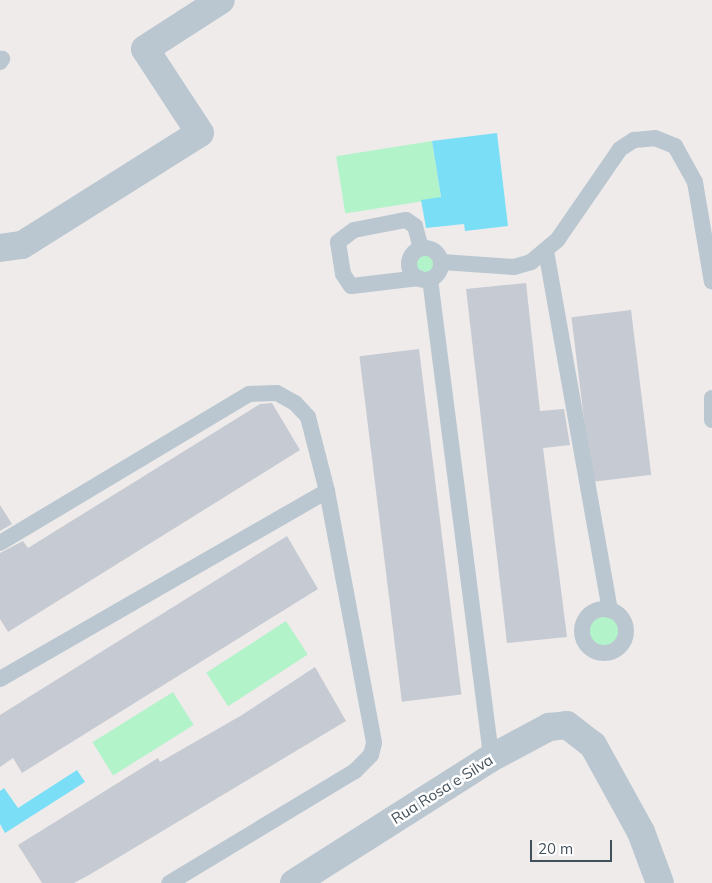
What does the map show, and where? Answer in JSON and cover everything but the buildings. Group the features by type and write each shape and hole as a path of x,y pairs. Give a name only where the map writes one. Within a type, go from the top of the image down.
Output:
{"street":[{"path":"0,248 22,245 200,133 146,50 221,0"},
{"name":"Rua Rosa e Silva","path":"294,883 491,758 558,726 580,732 593,745 641,832 660,883"}],"lane":[{"path":"442,262 514,268 546,251 620,150 634,140 656,138 675,146 695,182 712,282"},
{"path":"406,220 415,226 421,248 434,250 442,262 439,273 424,279 351,286 343,274 338,242 354,230 406,220"},
{"path":"421,248 409,260 424,279 491,758"},
{"path":"546,251 610,610"},
{"path":"0,544 249,394 266,391 295,403 308,417 327,491 372,721 371,755 355,772 169,883"},
{"path":"712,398 712,420"},
{"path":"0,679 327,491"}],"green space":[{"path":"432,141 441,198 345,213 336,156"},
{"path":"425,248 436,252 440,263 436,274 425,278 414,274 410,263 414,252"},
{"path":"600,609 608,609 620,615 626,631 620,647 608,653 600,653 588,647 582,635 582,627 588,615"},
{"path":"286,621 308,655 228,706 206,673"},
{"path":"173,692 194,725 113,775 92,742"}],"water":[{"path":"497,133 508,226 465,231 464,224 426,228 421,200 441,197 432,141"},
{"path":"77,770 85,782 5,833 0,824 0,791 4,788 18,808"}]}
